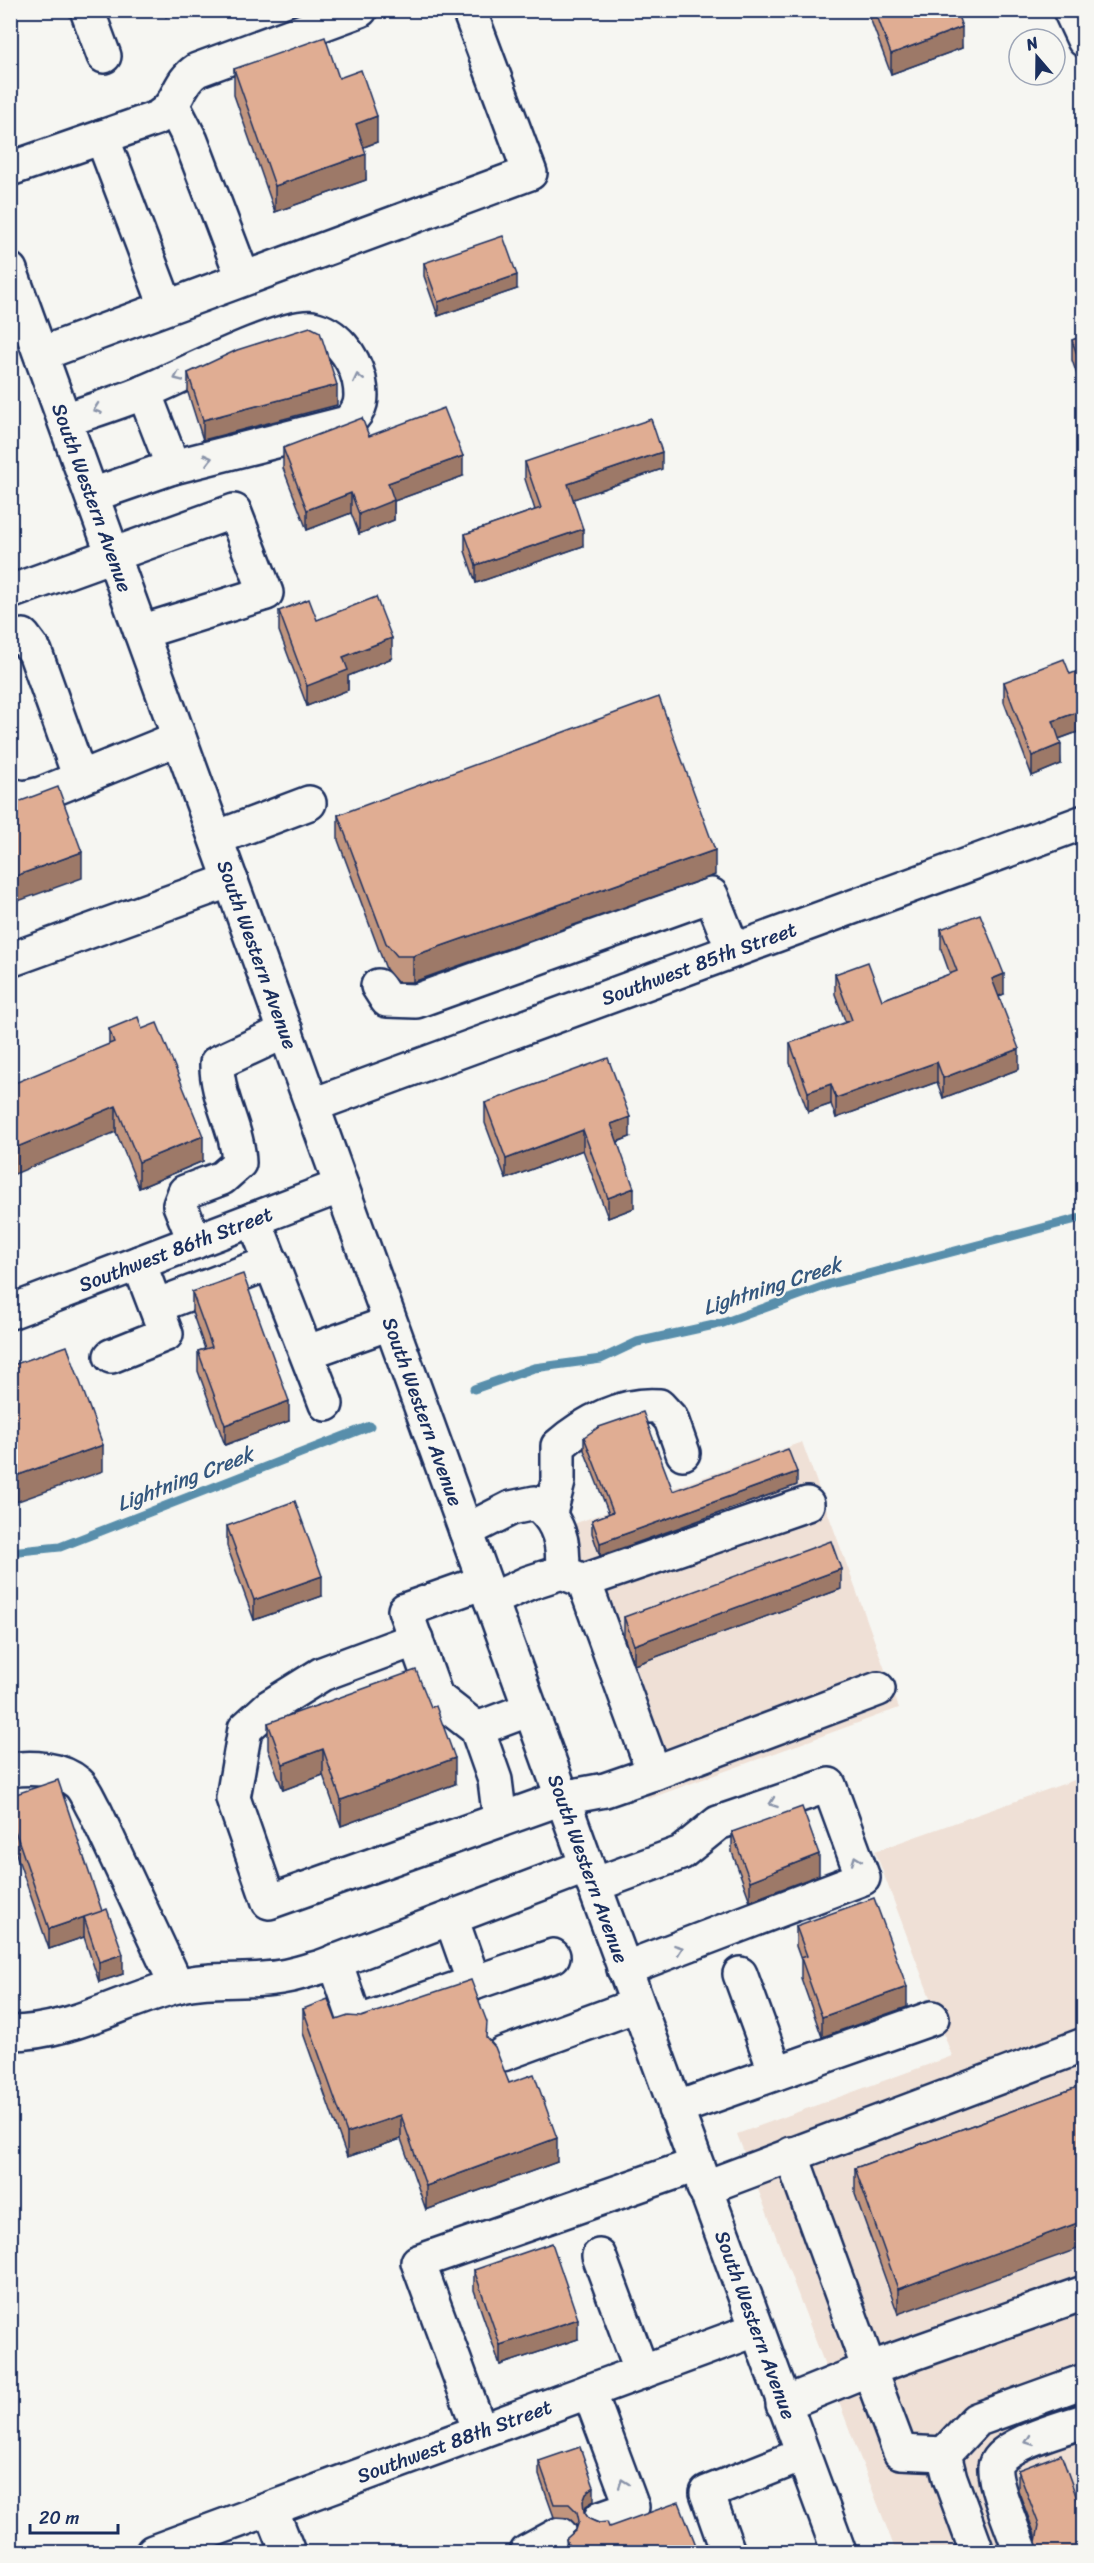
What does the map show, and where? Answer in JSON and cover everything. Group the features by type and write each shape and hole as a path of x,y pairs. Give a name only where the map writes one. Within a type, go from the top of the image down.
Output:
{"main road":[{"path":"87,10 104,57"},
{"path":"10,170 156,118 173,106 182,84 197,70 360,10"},
{"path":"41,354 530,173 469,10"},
{"path":"1070,10 1083,40"},
{"path":"173,106 191,141 243,278"},
{"path":"102,138 166,306"},
{"name":"South Western Avenue","path":"10,270 755,2330 839,2553"},
{"path":"65,420 144,392 284,331 312,328 338,340 356,368 362,395 359,413 347,423 173,467 92,495"},
{"path":"144,392 173,467"},
{"path":"10,592 234,512 266,593 141,632"},
{"path":"10,638 23,636 35,652 80,778"},
{"path":"10,795 24,798 32,796 180,738"},
{"path":"216,838 309,802"},
{"name":"Southwest 85th Street","path":"313,1105 1083,822"},
{"path":"10,960 231,880"},
{"path":"378,986 387,1000 416,1001 711,895 733,950"},
{"path":"195,1242 180,1205 185,1192 222,1178 238,1163 238,1142 216,1081 217,1062 286,1030"},
{"name":"Southwest 86th Street","path":"10,1312 340,1186"},
{"path":"254,1219 327,1404"},
{"path":"156,1306 272,1262"},
{"path":"111,1356 166,1334 139,1263"},
{"path":"308,1352 390,1323"},
{"path":"654,1773 573,1576 550,1513 558,1482 558,1446 590,1422 641,1405 659,1406 671,1419 683,1453"},
{"path":"466,1531 511,1508 535,1503 550,1513"},
{"path":"500,1820 495,1780 477,1729 436,1697 405,1610 487,1591 573,1576 807,1504"},
{"path":"416,1639 322,1674 269,1707 245,1729 233,1798 269,1902 562,1798 605,1790 654,1773 878,1689"},
{"path":"477,1729 530,1709"},
{"path":"10,1770 25,1768 56,1772 79,1783 95,1811 177,1986"},
{"path":"10,2033 37,2033 73,2023 177,1986 220,1979 280,1977 335,1962 451,1918 590,1875 681,1853 718,1823 828,1785 863,1878 735,1929 624,1969"},
{"path":"451,1918 474,1983"},
{"path":"335,1962 356,2023 553,1956"},
{"path":"740,1974 776,2073"},
{"path":"503,2054 638,2005"},
{"path":"675,2109 932,2018"},
{"path":"480,2431 418,2262 700,2177 791,2154 1083,2045"},
{"path":"791,2154 900,2452 944,2454 976,2420 1083,2381"},
{"path":"598,2256 642,2372"},
{"path":"783,2404 869,2369 1083,2293"},
{"name":"Southwest 88th Street","path":"153,2553 755,2330"},
{"path":"589,2391 632,2507 601,2518"},
{"path":"1022,2553 996,2481 994,2467 1000,2457 1012,2447 1083,2421"},
{"path":"944,2454 950,2478 977,2553"},
{"path":"728,2553 707,2493 802,2455"},
{"path":"271,2509 288,2553"},
{"path":"527,2553 560,2534"}],"shaded area":[{"path":"802,1442 899,1708 648,1799 551,1532"},
{"path":"1083,1777 1083,2552 896,2552 737,2134 952,2056 875,1851"}],"building":[{"path":"875,10 956,10 962,27 891,54"},
{"path":"325,37 339,78 361,70 377,116 356,124 366,154 275,186 234,69"},
{"path":"503,236 517,275 438,302 424,263"},
{"path":"310,327 320,332 337,385 203,420 188,373 237,350"},
{"path":"1083,336 1083,372 1072,340"},
{"path":"444,408 463,456 388,483 394,500 359,514 351,493 307,510 283,448 362,418 369,436"},
{"path":"651,419 662,452 568,484 583,529 476,565 465,534 541,508 525,462"},
{"path":"376,597 392,638 343,657 348,670 307,686 279,611 309,599 317,620"},
{"path":"1064,659 1070,674 1083,669 1083,710 1053,721 1061,744 1032,756 1004,682"},
{"path":"659,697 715,850 413,956 397,956 386,943 338,815"},
{"path":"58,787 82,852 10,878 10,805"},
{"path":"980,914 1004,974 992,979 1019,1049 943,1078 937,1062 836,1098 831,1084 808,1092 790,1043 852,1020 835,974 868,962 882,1000 957,971 941,929"},
{"path":"138,1017 142,1029 157,1023 203,1136 139,1162 116,1106 10,1150 10,1085 114,1042 109,1029"},
{"path":"608,1058 630,1117 611,1124 634,1188 608,1198 583,1130 506,1159 485,1103"},
{"path":"243,1274 289,1401 225,1425 198,1351 212,1347 192,1292"},
{"path":"67,1346 103,1445 10,1478 10,1366"},
{"path":"643,1412 673,1491 788,1449 797,1472 600,1543 592,1520 613,1512 584,1437 599,1427"},
{"path":"295,1501 322,1576 254,1600 227,1526"},
{"path":"831,1541 841,1569 634,1645 624,1617"},
{"path":"416,1670 431,1707 436,1706 455,1758 341,1800 323,1749 283,1764 268,1723"},
{"path":"58,1780 102,1911 107,1909 123,1954 99,1962 84,1917 49,1929 10,1816 10,1796"},
{"path":"802,1807 819,1854 750,1881 732,1832"},
{"path":"874,1898 907,1987 822,2017 801,1958 807,1956 796,1926"},
{"path":"471,1980 487,2022 486,2037 495,2047 509,2083 534,2074 557,2138 426,2186 401,2115 347,2133 303,2009 328,1999 336,2020 348,2016 361,2017"},
{"path":"1083,2085 1083,2221 898,2289 855,2168"},
{"path":"552,2243 578,2319 500,2345 474,2270"},
{"path":"580,2447 594,2487 586,2493 583,2501 584,2512 589,2519 598,2523 607,2522 609,2527 679,2502 699,2553 571,2553 566,2539 576,2530 579,2521 577,2512 569,2504 554,2504 539,2461"},
{"path":"1061,2454 1083,2515 1083,2547 1070,2553 1040,2553 1036,2542 1039,2525 1018,2470"}],"waterway":[{"name":"Lightning Creek","path":"474,1389 534,1368 601,1359 637,1342 723,1323 830,1284 1084,1217"},
{"name":"Lightning Creek","path":"10,1552 60,1547 370,1426"}]}
